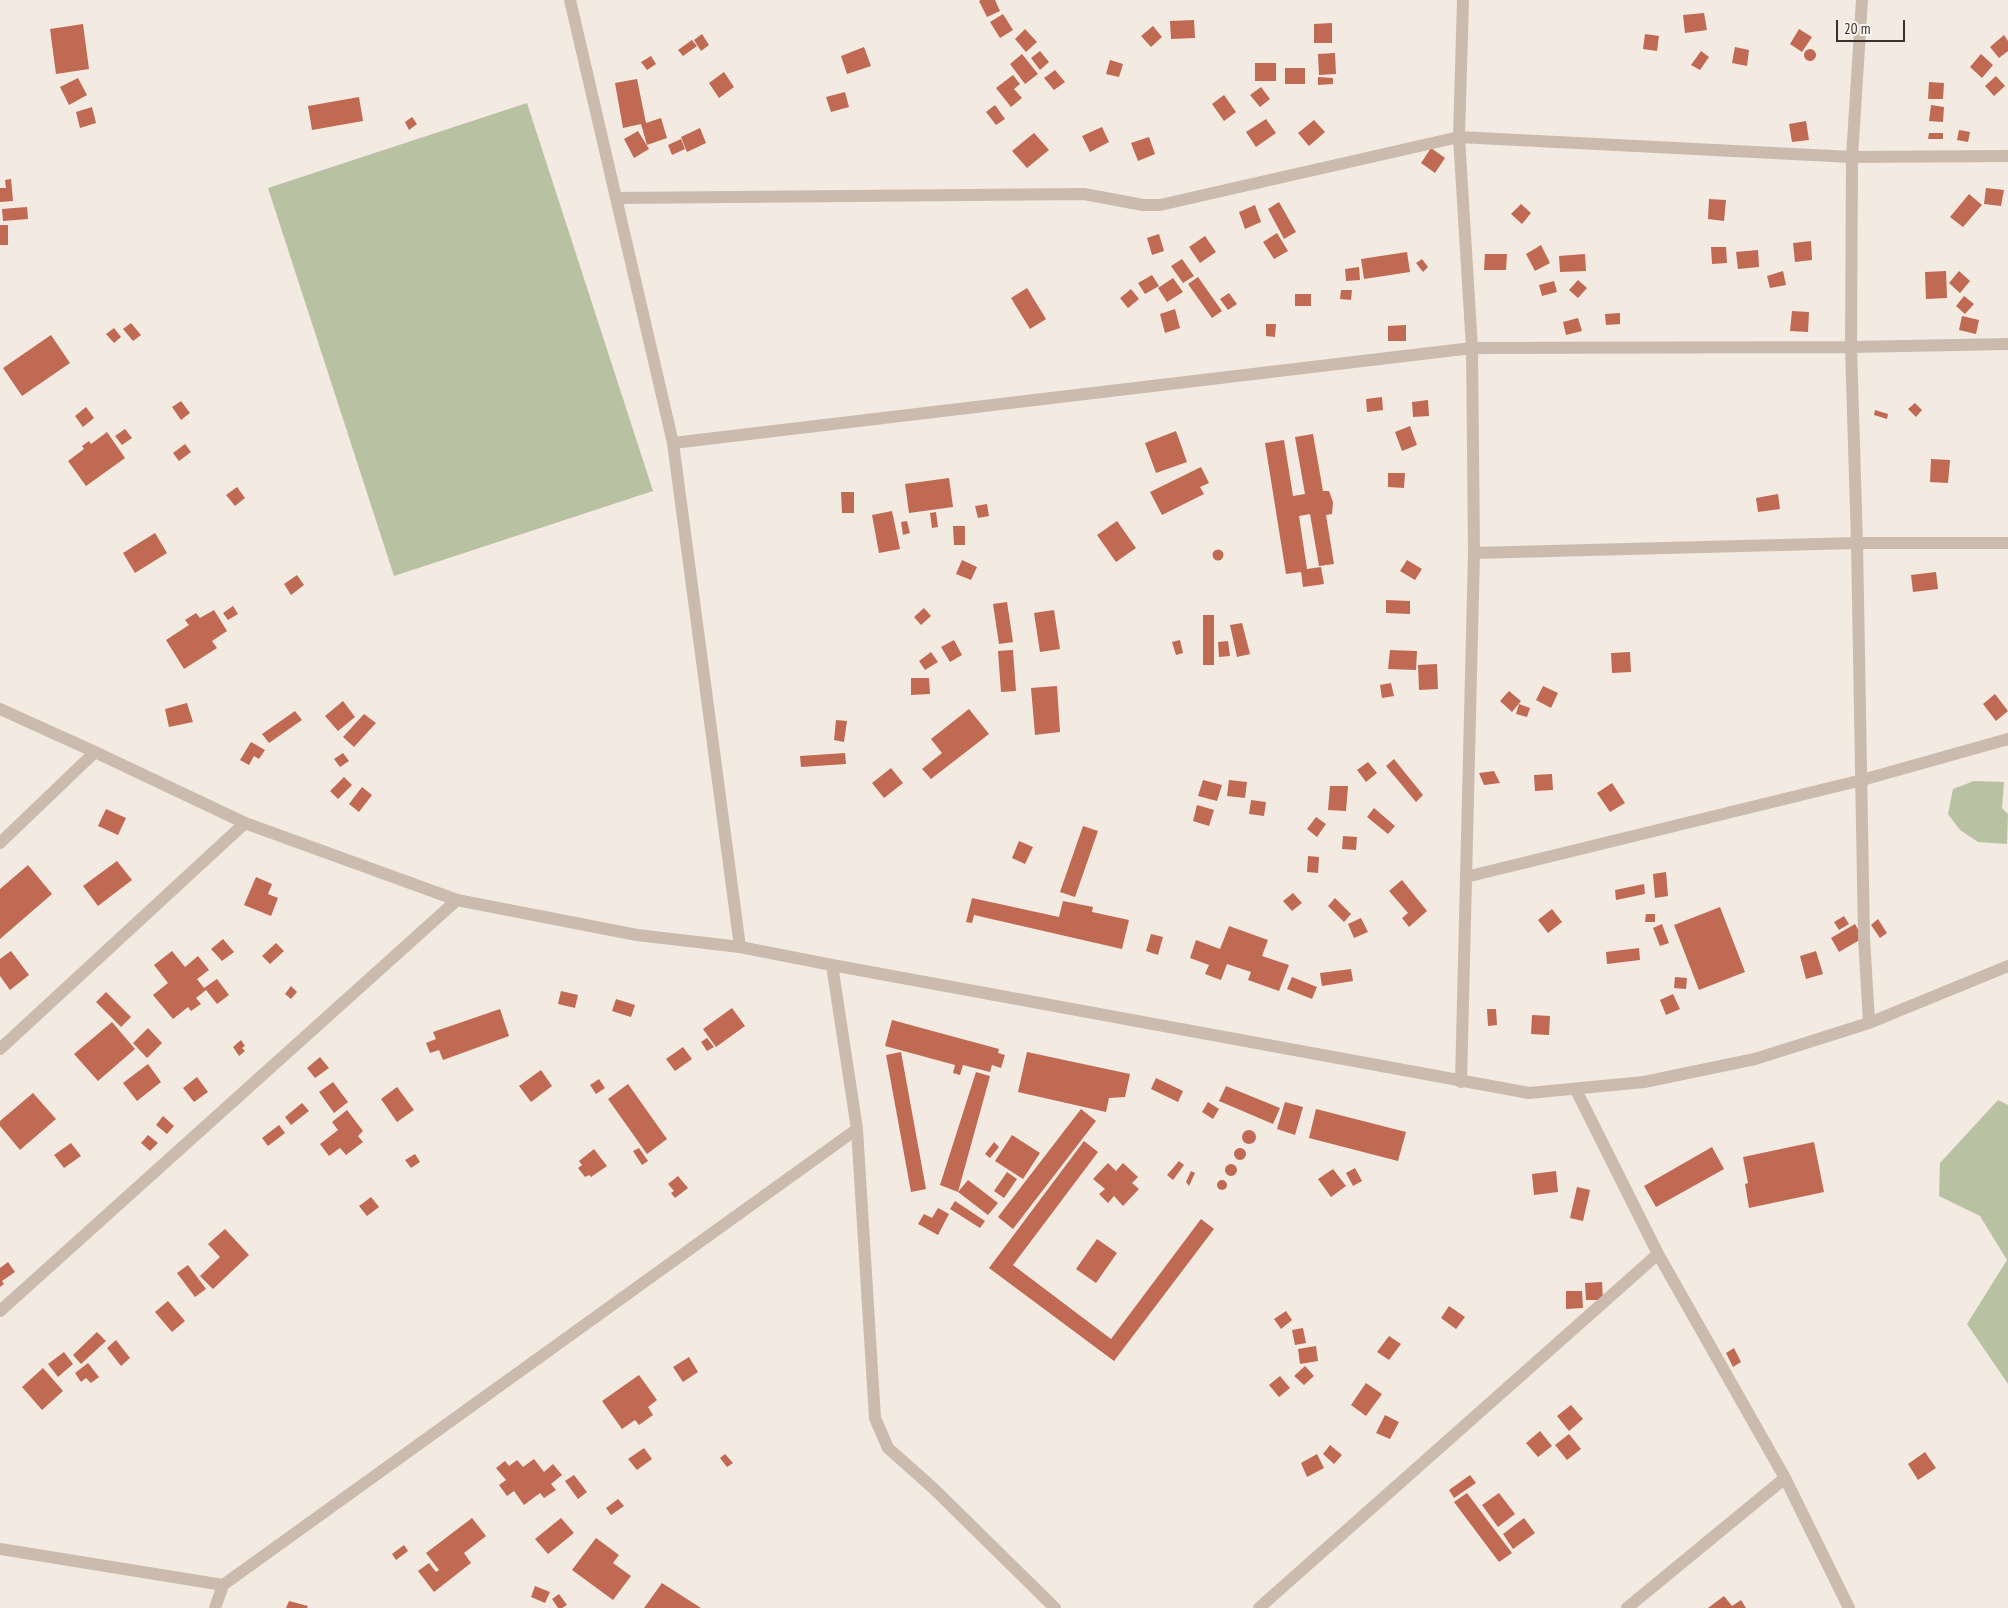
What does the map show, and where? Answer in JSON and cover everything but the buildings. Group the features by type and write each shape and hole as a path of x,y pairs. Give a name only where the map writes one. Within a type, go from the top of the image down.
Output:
{"street":[{"path":"570,0 673,442 740,947"},
{"path":"1461,1082 1474,553 1472,348 1459,137 1463,0"},
{"path":"1862,0 1852,157 1850,347 1857,543 1864,938 1868,1023"},
{"path":"616,198 1084,194 1143,205 1160,205 1459,137 1852,157 2008,156"},
{"path":"673,442 1472,348 1850,347 2008,344"},
{"path":"1474,553 1857,543 2008,542"},
{"path":"0,709 96,752 245,823 457,900 637,934 740,947 1461,1082 1529,1093 1644,1082 1755,1059 1868,1023 2008,966"},
{"path":"1466,877 1862,780 2008,739"},
{"path":"0,843 96,752"},
{"path":"0,1049 245,823"},
{"path":"0,1311 457,900"},
{"path":"832,965 857,1129 874,1408 878,1425 888,1448 933,1488 1055,1608"},
{"path":"1576,1090 1658,1254 1785,1478 1849,1608"},
{"path":"215,1608 223,1586 857,1129"},
{"path":"1259,1608 1658,1254"},
{"path":"1627,1608 1785,1478"},
{"path":"0,1549 223,1586"}],"green space":[{"path":"527,103 653,491 394,576 268,188"},
{"path":"1974,781 2004,782 2002,808 2008,814 2007,844 1978,842 1960,830 1948,814 1953,789"},
{"path":"1998,1100 2008,1105 2008,1384 1967,1324 2007,1260 1980,1216 1939,1196 1940,1163"}]}
